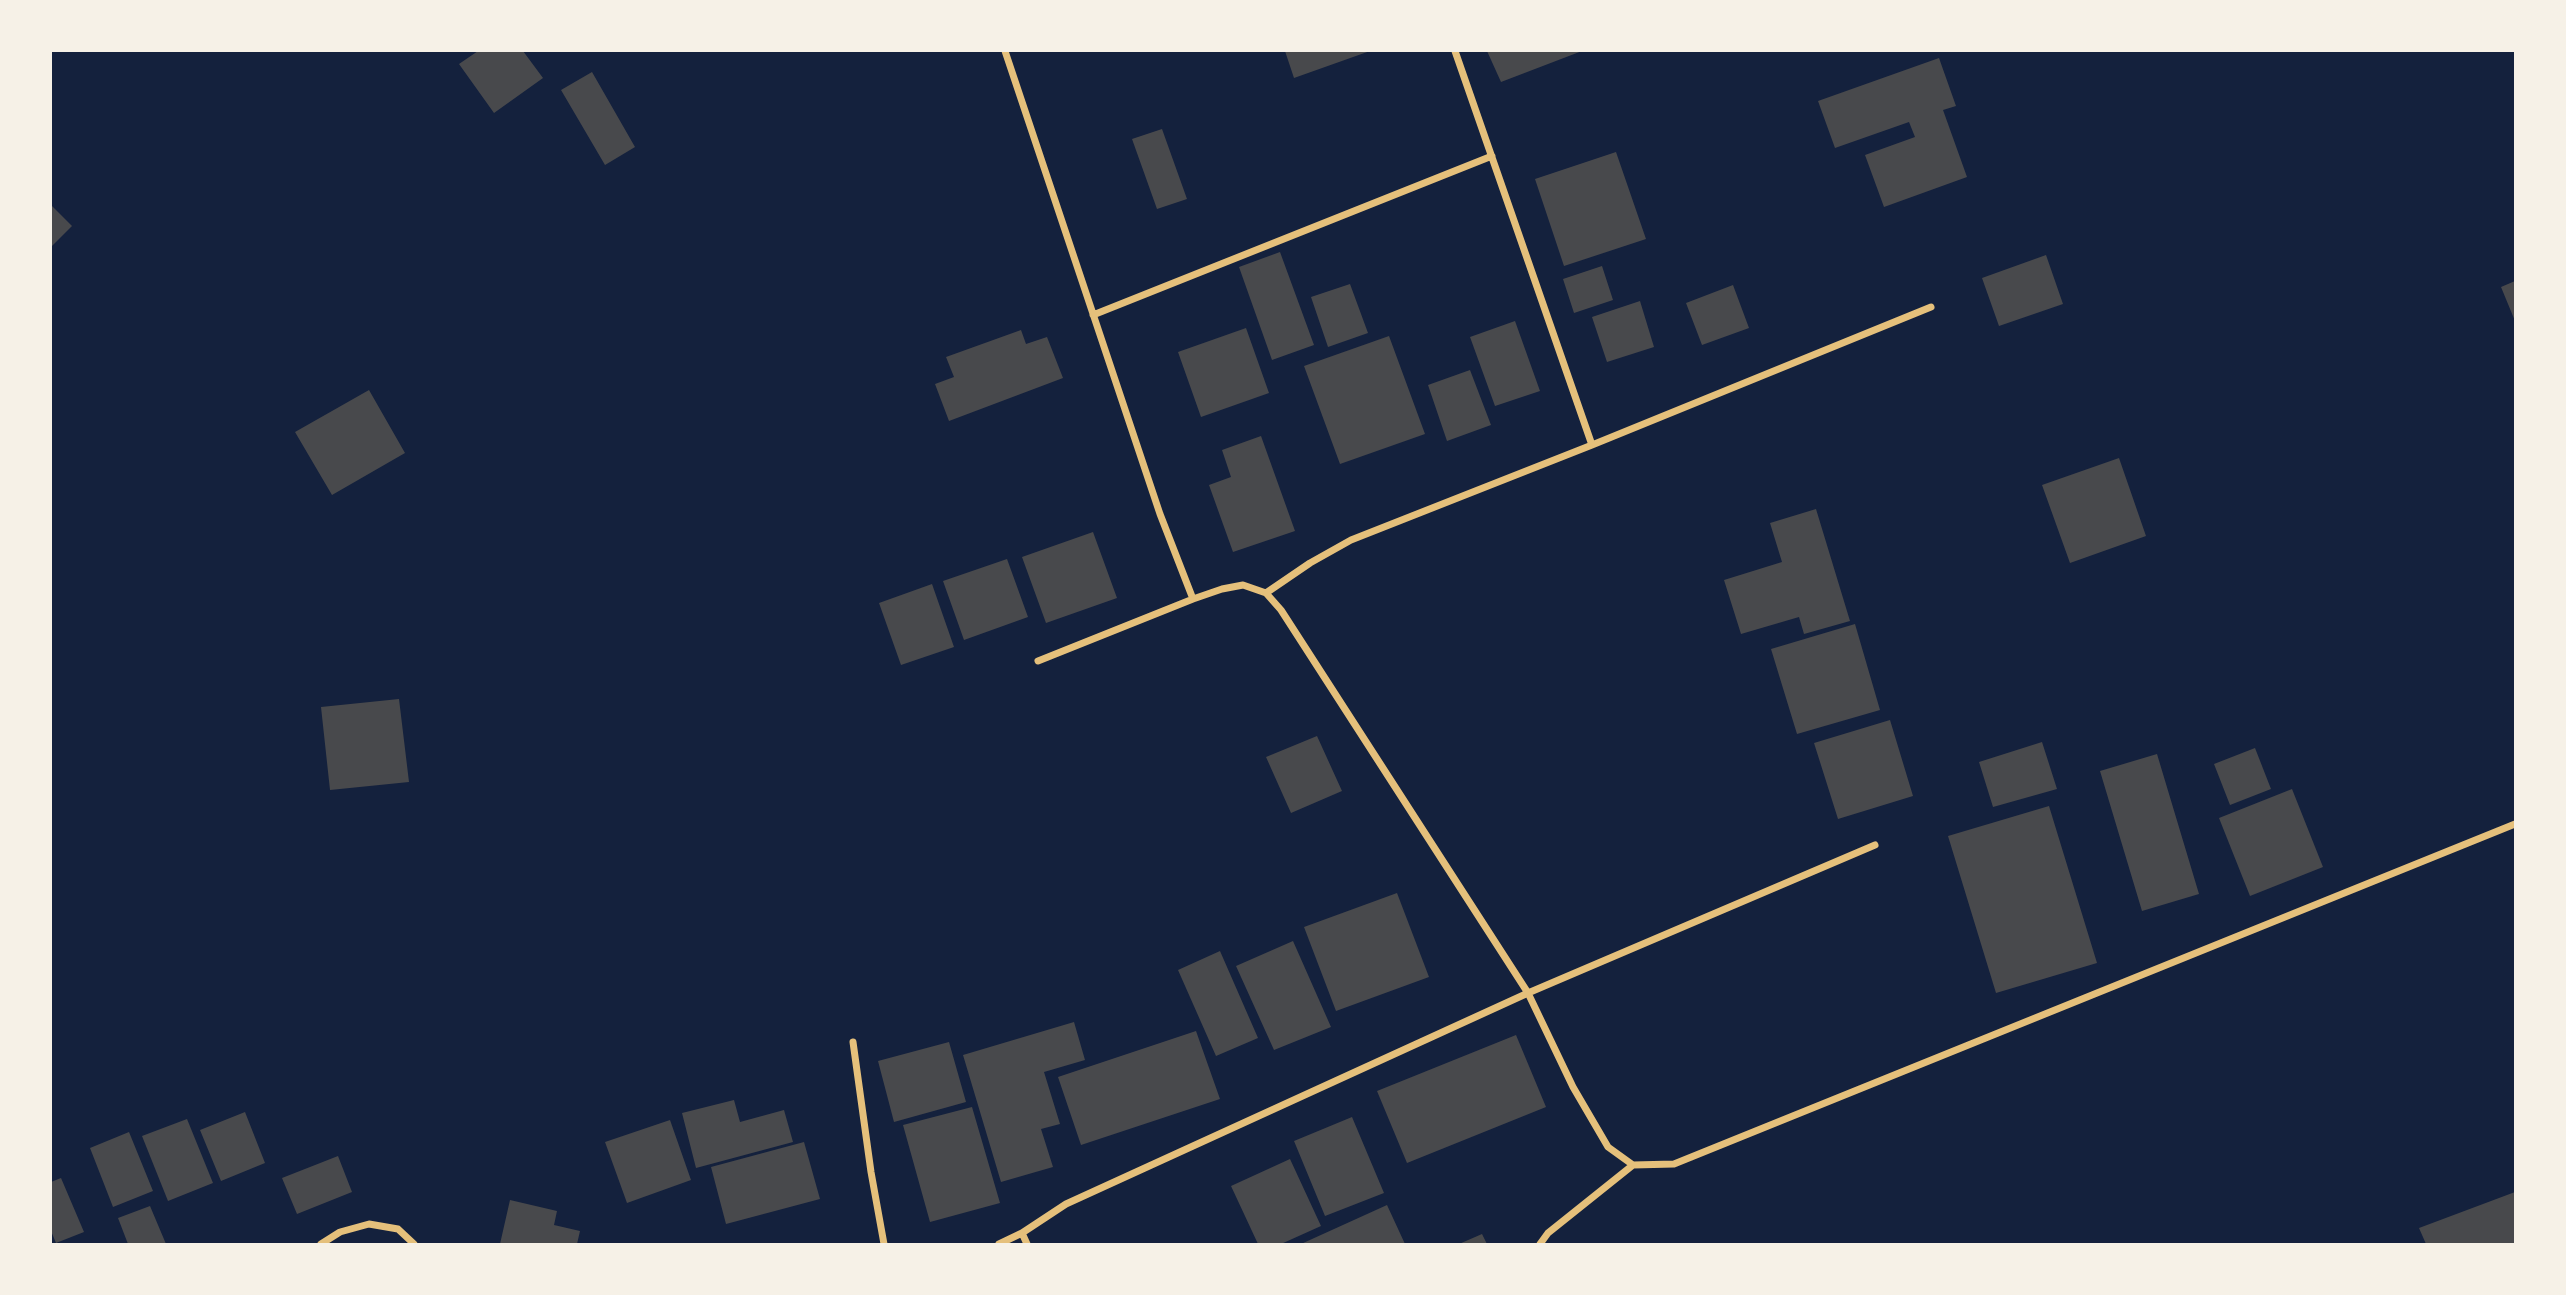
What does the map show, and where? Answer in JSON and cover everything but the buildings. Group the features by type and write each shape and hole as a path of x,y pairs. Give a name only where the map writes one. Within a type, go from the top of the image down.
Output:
{"street":[{"path":"1005,51 1160,514 1193,599"},
{"path":"1455,51 1592,445"},
{"path":"1093,315 1492,156"},
{"path":"1265,593 1351,540 1931,307"},
{"path":"1038,661 1222,589 1243,585 1265,593 1289,622 1528,993 1573,1087 1608,1147 1633,1165 1674,1164 2515,824"},
{"path":"999,1244 1022,1233 1066,1203 1528,993 1875,845"},
{"path":"853,1042 884,1244"},
{"path":"1540,1244 1548,1233 1633,1165"},
{"path":"321,1244 340,1232 369,1224 398,1229 414,1244"},
{"path":"1022,1233 1027,1244"}]}
